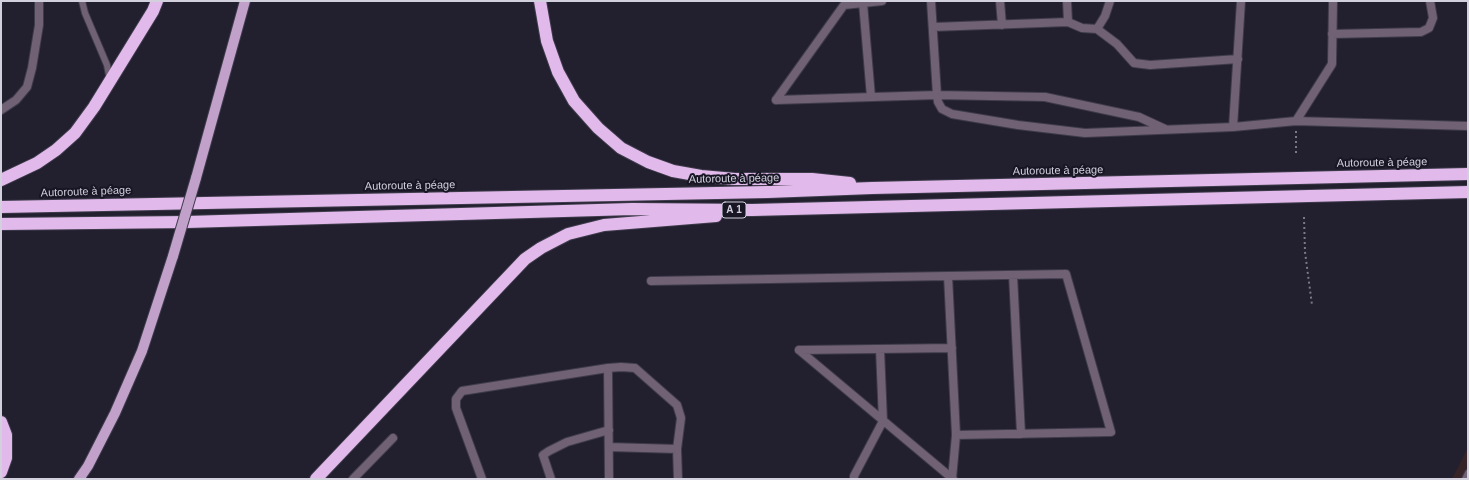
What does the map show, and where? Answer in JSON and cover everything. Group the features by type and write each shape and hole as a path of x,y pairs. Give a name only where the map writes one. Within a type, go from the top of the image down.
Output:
{"highway":[{"path":"1,180 37,164 75,133 94,108 158,1"},
{"path":"540,1 547,41 561,78 574,101 598,128 622,148 648,162 667,169 701,176 735,179 812,179 845,182 872,188"},
{"name":"Autoroute à péage","path":"1,207 768,192 872,188 1468,174"},
{"name":"A 1","path":"1,224 187,222 632,209 752,210 1468,192"},
{"path":"316,479 525,259 541,248 568,234 604,225 698,218 752,210"},
{"path":"1,422 6,435 6,458 1,472"}],"main road":[{"path":"79,479 88,466 115,413 142,351 173,256 246,1"}],"street":[{"path":"1,110 16,100 27,87 32,68 39,25 39,1"},
{"path":"882,1 844,3 776,100 937,95 1045,97 1139,117 1166,130"},
{"path":"931,1 938,102 942,109 952,114 1018,125 1085,133 1233,127 1296,122 1468,126"},
{"path":"1000,1 1002,25"},
{"path":"1067,1 1068,22"},
{"path":"1098,29 1105,16 1110,1"},
{"path":"1233,127 1242,1"},
{"path":"1296,122 1332,64 1333,1"},
{"path":"1332,34 1421,32 1429,28 1433,18 1430,1"},
{"path":"863,3 871,97"},
{"path":"933,27 1068,22 1082,28 1098,29 1117,44 1134,63 1150,65 1238,59"},
{"path":"651,282 1066,274 1111,432 956,435"},
{"path":"1013,275 1021,434"},
{"path":"948,276 956,435 952,479"},
{"path":"952,348 799,350 952,479"},
{"path":"854,479 854,476 883,421 880,349"},
{"path":"608,368 609,479"},
{"path":"482,479 456,408 456,399 462,391 608,368 635,368 677,406 681,418 677,449 678,479"},
{"path":"551,479 543,455 568,442 609,430"},
{"path":"353,479 393,438"},
{"path":"609,447 677,449"}],"lane":[{"path":"82,1 107,65 110,82"},
{"path":"1465,479 1468,473"}],"path":[{"path":"1296,122 1296,156"},
{"path":"1304,217 1305,252 1312,305"}],"shaded area":[{"path":"1468,447 1468,479 1452,479"}]}
